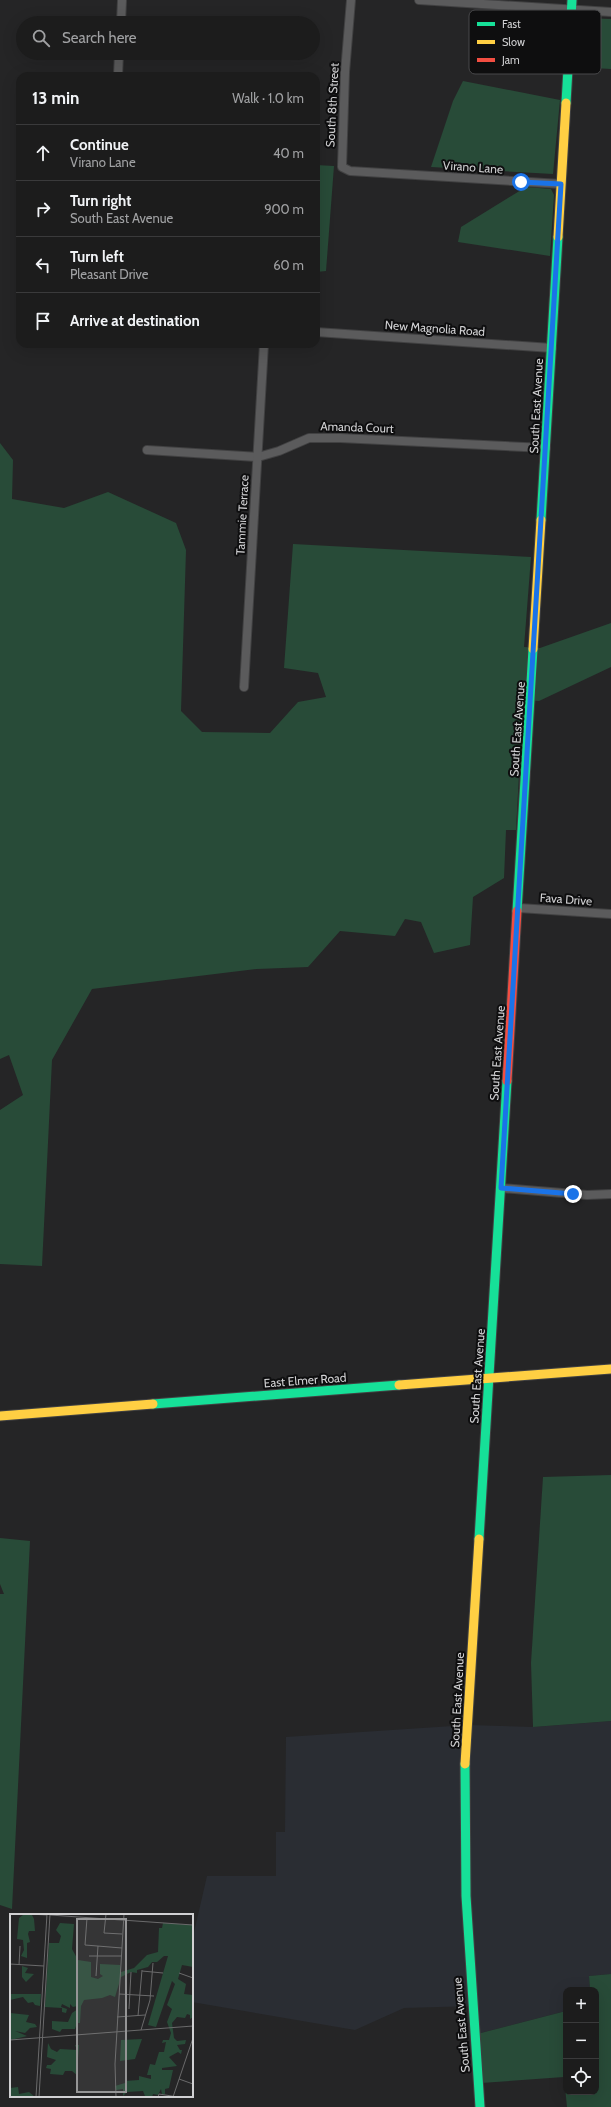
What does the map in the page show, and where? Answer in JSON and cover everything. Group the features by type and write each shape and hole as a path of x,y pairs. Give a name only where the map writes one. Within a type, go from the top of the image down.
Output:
{"street":[{"path":"121,16 122,0"},
{"name":"South 8th Street","path":"351,0 345,72 342,167 350,171 384,173"},
{"path":"419,0 572,5 600,10"},
{"path":"601,10 611,12"},
{"path":"118,72 119,60"},
{"name":"South East Avenue","path":"480,2107 465,1908 463,1826 568,74"},
{"name":"Virano Lane","path":"384,173 561,184"},
{"name":"New Magnolia Road","path":"320,332 552,348"},
{"name":"Tammie Terrace","path":"244,687 264,348"},
{"name":"Amanda Court","path":"147,450 258,457 279,451 309,438 340,438 546,448"},
{"name":"Fava Drive","path":"518,908 611,914"},
{"path":"501,1188 587,1195 611,1194"},
{"name":"East Elmer Road","path":"0,1416 611,1369"}],"shaded area":[{"path":"611,1721 611,1974 589,1976 590,1987 563,1987 563,2012 477,2034 474,2006 404,2008 355,2030 193,2002 193,1937 207,1876 276,1876 276,1832 285,1832 286,1737 468,1725 533,1727"}],"green space":[{"path":"601,19 611,19 611,69 601,68"},
{"path":"463,81 560,100 553,174 431,167 453,101"},
{"path":"320,165 334,166 326,271 320,272"},
{"path":"526,187 551,189 554,195 550,256 458,242 461,227"},
{"path":"0,443 13,460 12,499 64,508 108,492 176,523 186,550 181,711 202,732 270,733 298,702 326,697 318,673 284,668 293,544 531,557 524,647 540,648 611,623 611,667 539,701 523,700 516,830 506,830 504,878 473,897 470,945 434,953 421,922 405,919 395,936 340,931 308,967 257,969 92,989 52,1060 42,1266 0,1264 0,1110 23,1095 9,1055 0,1059"},
{"path":"611,1475 611,1721 533,1727 531,1663 543,1477"},
{"path":"0,1538 30,1541 12,1909 0,1905 0,1594 4,1594 0,1584"},
{"path":"611,1974 611,2107 567,2107 566,2095 599,2095 599,1987 590,1987 589,1976"},
{"path":"563,2012 563,2077 481,2083 477,2034"}],"traffic: fast":[{"path":"571,10 572,0"},
{"path":"566,103 568,74"},
{"path":"541,520 558,237"},
{"path":"517,911 533,649"},
{"path":"479,1539 507,1081"},
{"path":"153,1404 399,1385"},
{"path":"465,1764 466,1896 480,2107"}],"traffic: slow":[{"path":"558,237 566,103"},
{"path":"533,649 541,520"},
{"path":"399,1385 611,1369"},
{"path":"0,1416 153,1404"},
{"path":"465,1764 479,1539"}],"traffic: jam":[{"path":"507,1081 517,911"}],"route":[{"path":"521,182 561,184 501,1188 573,1194"}]}
